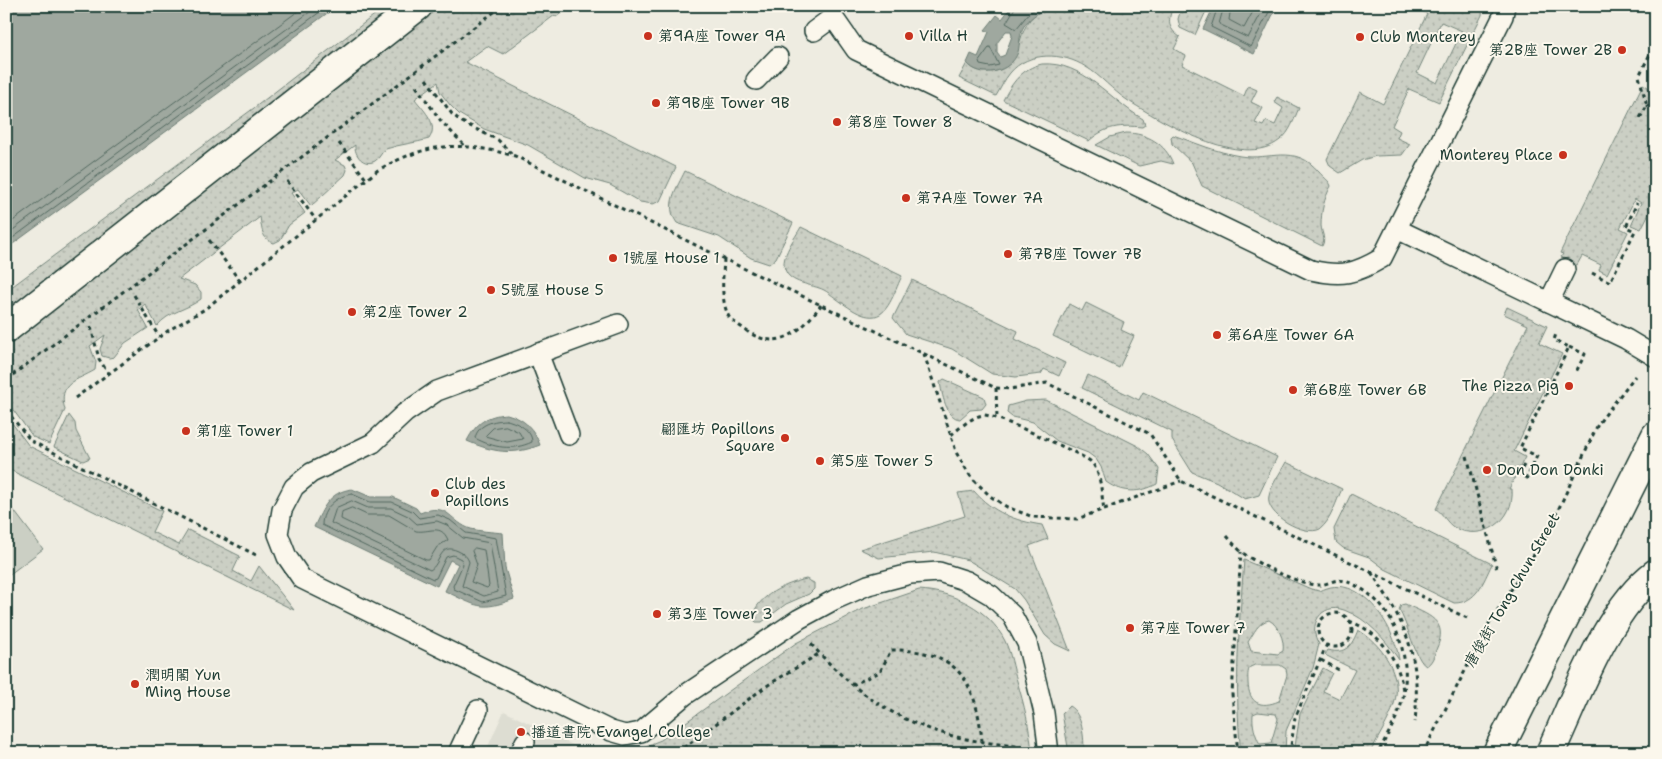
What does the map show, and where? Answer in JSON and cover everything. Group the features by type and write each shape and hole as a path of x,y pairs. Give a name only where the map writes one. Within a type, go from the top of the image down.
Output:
{"street":[{"path":"6,329 418,6"},
{"path":"1497,753 1656,435"},
{"path":"1550,753 1612,623 1630,597 1656,573"}],"lane":[{"path":"814,31 834,12 856,50 1311,270 1333,275 1359,271 1382,258 1503,16 1505,6"},
{"path":"756,80 778,57"},
{"path":"1397,229 1626,339 1656,356"},
{"path":"1549,302 1565,269"},
{"path":"618,324 437,391 405,413 373,442 312,473 294,487 282,510 278,534 287,557 302,579 611,731 625,735 641,732 685,696 799,619 834,600 868,585 910,574 939,572 967,581 991,595 1012,615 1027,644 1044,713 1049,753"},
{"path":"538,353 569,435"},
{"path":"458,753 478,710"}],"path":[{"path":"6,380 502,6"},
{"path":"1640,118 1647,106 1639,76 1656,42"},
{"path":"426,79 452,114 462,122 498,140 515,156"},
{"path":"416,86 441,121 465,146"},
{"path":"1647,106 1656,104"},
{"path":"339,144 366,179"},
{"path":"76,398 159,337 205,309 366,179 406,155 444,146 484,148 515,156 724,259 996,388 1010,389 1047,383 1150,434 1181,481 1467,618"},
{"path":"287,181 316,220"},
{"path":"1587,271 1610,282 1635,231 1626,227 1637,203"},
{"path":"209,240 240,281"},
{"path":"724,259 722,291 730,318 750,333 771,341 792,335 809,322 821,305"},
{"path":"134,295 159,337"},
{"path":"91,327 100,359 108,374"},
{"path":"1558,331 1554,340 1585,354 1576,372"},
{"path":"1524,465 1519,474 1527,478 1537,456 1520,448 1569,347"},
{"path":"924,353 957,454 971,477 990,496 1007,507 1033,517 1078,519 1181,481"},
{"name":"唐俊街 Tong Chun Street","path":"1423,753 1490,622 1546,536 1598,424 1621,391 1638,373"},
{"path":"996,388 997,418"},
{"path":"951,435 972,420 983,415 997,418 1090,462 1098,474 1104,509"},
{"path":"1467,456 1497,570"},
{"path":"1227,536 1241,551 1252,559 1304,581 1320,585 1338,580 1347,582 1373,599 1389,617 1404,650 1406,676 1400,708 1378,753"},
{"path":"1238,753 1232,694 1241,551"},
{"path":"1370,570 1390,600 1408,638 1414,657 1417,684 1415,722"},
{"path":"1349,621 1352,631 1348,641 1338,646 1327,644 1320,636 1318,631 1321,620 1324,617 1340,614 1372,633 1384,645 1401,674 1403,696"},
{"path":"806,638 852,685 887,711 911,722 959,738 1023,748"},
{"path":"1290,753 1295,718 1321,660 1321,654 1327,644"},
{"path":"852,685 880,672 891,650 933,655 944,660 965,678 978,706 982,741"},
{"path":"676,753 759,691 820,653"},
{"path":"1321,660 1340,670"}],"shaded area":[{"path":"386,6 571,6 556,17 555,15 503,54 487,46 465,62 676,167 660,201 653,204 640,202 610,185 585,178 528,145 484,129 459,114 450,105 440,92 438,82 415,99 432,123 432,134 429,139 386,149 377,160 371,162 360,159 356,153 355,145 335,160 345,165 347,170 345,175 311,206 298,189 291,193 305,213 289,225 280,240 274,243 264,236 260,217 179,279 195,285 201,292 201,299 167,317 157,326 145,304 138,310 148,328 125,343 114,357 102,356 100,349 105,335 90,346 96,362 95,370 75,380 66,388 63,401 65,410 49,444 33,437 11,407 6,410 6,291 254,108"},
{"path":"1113,6 1173,6 1170,23 1173,30 1180,37 1174,49 1186,56 1182,65 1244,96 1248,86 1257,90 1251,102 1263,108 1255,123 1263,126 1266,121 1275,125 1283,108 1274,102 1277,97 1299,108 1286,134 1280,140 1264,148 1245,150 1224,147 1202,140 1180,130 1127,100 1086,67 1077,62 1057,57 1036,57 1017,66 1008,76 996,96 959,78 967,63 976,70 987,72 1000,70 1009,64 1015,55 1027,24 1034,15 1045,9 1058,7 1088,12 1099,11"},
{"path":"1182,6 1202,6 1207,9 1195,35 1180,28 1178,19"},
{"path":"1412,6 1483,6 1482,15 1439,102 1409,89 1392,126 1400,131 1397,138 1410,144 1402,155 1376,156 1362,160 1340,173 1330,166 1327,159 1360,92 1383,104 1427,14","holes":["1441,22 1462,31 1437,83 1417,73"]},
{"path":"1042,64 1057,65 1083,75 1143,119 1145,125 1142,127 1127,126 1107,129 1089,141 1003,100 1018,77 1029,69"},
{"path":"1643,84 1648,87 1656,116 1656,200 1641,229 1631,225 1641,203 1635,199 1620,228 1628,232 1607,274 1599,270 1601,265 1582,256 1577,265 1561,257 1563,254 1560,253"},
{"path":"1126,133 1141,135 1155,141 1166,151 1173,164 1161,161 1139,166 1096,145 1110,137"},
{"path":"1173,135 1206,147 1240,156 1282,155 1301,158 1310,163 1331,186 1322,210 1321,226 1324,239 1322,246 1202,186 1192,163 1172,144 1171,137"},
{"path":"685,171 793,223 776,258 769,264 751,258 719,237 677,223 673,216 672,203"},
{"path":"801,227 902,276 892,299 880,314 869,316 855,311 824,290 796,281 787,274 784,264 786,253"},
{"path":"912,280 1018,331 1015,339 1065,363 1059,376 1044,369 1041,374 1016,377 992,374 952,349 906,334 893,318"},
{"path":"1086,303 1124,322 1121,330 1134,336 1119,368 1053,336 1069,304 1082,311"},
{"path":"1507,307 1547,326 1539,343 1562,354 1514,451 1525,457 1509,489 1512,489 1512,500 1508,511 1495,526 1486,530 1466,532 1452,526 1436,509 1528,325 1504,314"},
{"path":"1088,375 1139,400 1143,392 1277,457 1259,495 1245,499 1217,482 1192,472 1172,440 1172,432 1082,388"},
{"path":"944,379 984,397 986,404 982,409 970,410 960,419 955,418 948,410 944,399 940,382"},
{"path":"1046,400 1138,446 1148,454 1159,469 1157,484 1132,491 1112,486 1106,482 1096,459 1088,453 1057,441 1033,422 1012,417 1007,413 1008,406 1026,401"},
{"path":"6,415 29,446 162,511 152,532 179,545 188,530 240,556 233,571 251,581 259,566 294,610 6,468"},
{"path":"69,415 75,423 76,431 90,458 83,461 54,447"},
{"path":"1286,462 1342,489 1330,516 1320,529 1313,531 1305,530 1287,523 1279,517 1269,503 1272,487"},
{"path":"974,491 996,510 1013,518 1042,525 1048,539 1029,546 1070,651 1055,644 1045,635 1024,600 1015,589 968,560 934,552 879,558 860,549 965,516 958,493"},
{"path":"1351,494 1492,564 1478,590 1468,599 1454,603 1385,569 1369,557 1343,548 1336,542 1334,529"},
{"path":"12,508 43,549 6,577 6,513"},
{"path":"1244,560 1311,589 1320,591 1334,587 1348,588 1361,595 1373,605 1383,618 1396,646 1399,660 1382,637 1361,619 1336,608 1323,612 1318,617 1316,623 1316,637 1319,644 1313,668 1286,731 1285,753 1241,753 1238,680","holes":["1269,620 1280,633 1283,651 1278,654 1251,651 1248,642 1259,625","1255,665 1280,665 1286,669 1287,675 1279,701 1261,704 1253,700 1248,683 1250,667","1258,712 1276,714 1278,719 1271,743 1260,744 1254,730 1253,714"]},
{"path":"806,579 814,583 814,589 809,594 786,604 762,622 756,622 752,618 755,610 766,597 781,587"},
{"path":"919,590 945,594 969,604 980,611 998,630 1005,641 1012,661 1030,735 1032,753 637,753 638,749 661,740 796,643 863,609"},
{"path":"1405,604 1429,615 1438,625 1440,640 1430,663 1426,666 1422,663 1415,649 1399,610 1401,605"},
{"path":"1358,630 1375,643 1388,661 1393,672 1396,682 1396,693 1392,710 1386,723 1370,753 1294,753 1300,714 1323,668 1332,673 1323,691 1340,699 1355,670 1325,655 1328,650 1339,651 1347,648"},
{"path":"1069,706 1080,720 1084,753 1069,753 1062,713"},
{"name":"播道書院 Evangel College","path":"504,711 589,753 485,753"}],"water":[{"path":"6,6 337,6 6,249"},
{"path":"1012,6 1113,6 1094,12 1082,12 1058,7 1045,9 1033,16 1022,29 1018,52 1009,65 1002,69 987,72 973,68 967,63 971,54 978,57 989,32 985,30 997,15 1002,19","holes":["1006,31 1011,31 1012,36 1005,55 1000,57 997,53 997,43"]},
{"path":"1214,6 1277,6 1254,54 1203,29"},
{"path":"507,414 528,425 540,445 520,451 503,451 485,448 467,441 474,429 483,421 494,416"},
{"path":"352,489 371,497 393,497 416,508 420,513 436,509 442,511 471,529 503,533 505,568 514,599 486,606 472,604 445,591 458,564 450,560 437,586 314,527 324,507 332,497"}],"place":[{"name":"第9A座 Tower 9A","path":"648,36"},
{"name":"Villa H","path":"909,36"},
{"name":"Club Monterey","path":"1360,37"},
{"name":"第2B座 Tower 2B","path":"1622,50"},
{"name":"第9B座 Tower 9B","path":"656,103"},
{"name":"第8座 Tower 8","path":"837,122"},
{"name":"Monterey Place","path":"1563,155"},
{"name":"第7A座 Tower 7A","path":"906,198"},
{"name":"第7B座 Tower 7B","path":"1008,254"},
{"name":"1號屋 House 1","path":"613,258"},
{"name":"5號屋 House 5","path":"491,290"},
{"name":"第2座 Tower 2","path":"352,312"},
{"name":"第6A座 Tower 6A","path":"1217,335"},
{"name":"The Pizza Pig","path":"1569,386"},
{"name":"第6B座 Tower 6B","path":"1293,390"},
{"name":"第1座 Tower 1","path":"186,431"},
{"name":"翩匯坊 Papillons Square","path":"785,438"},
{"name":"第5座 Tower 5","path":"820,461"},
{"name":"Don Don Donki","path":"1487,470"},
{"name":"Club des Papillons","path":"435,493"},
{"name":"第3座 Tower 3","path":"657,614"},
{"name":"第7座 Tower 7","path":"1130,628"},
{"name":"潤明閣 Yun Ming House","path":"135,684"},
{"name":"播道書院 Evangel College","path":"521,732"}]}
